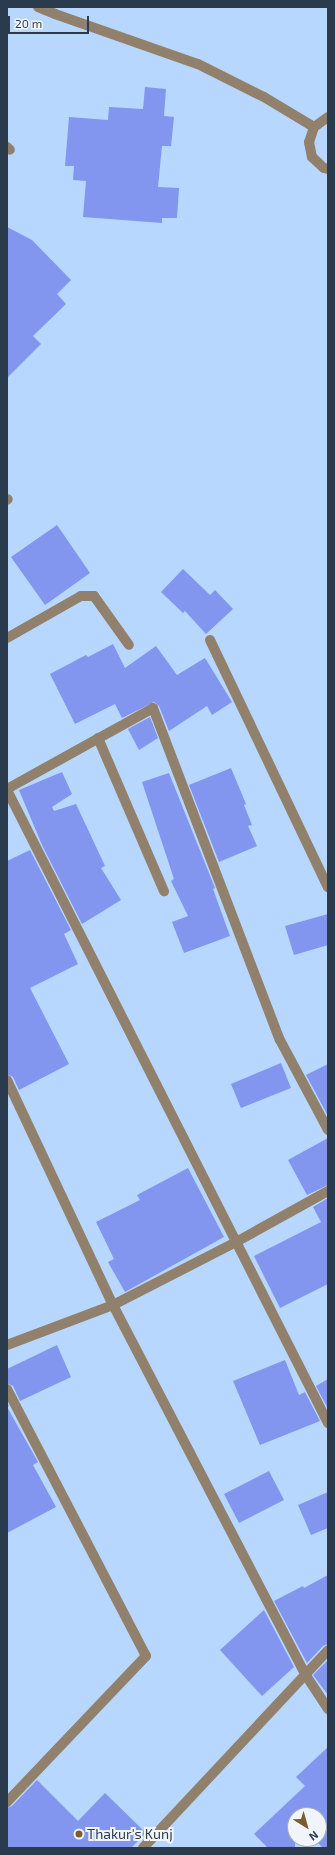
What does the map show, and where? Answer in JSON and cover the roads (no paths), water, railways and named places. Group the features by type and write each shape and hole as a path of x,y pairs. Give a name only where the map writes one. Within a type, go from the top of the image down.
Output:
{"street":[{"path":"38,7 198,64 264,97 314,127"},
{"path":"328,117 314,127 309,142 312,157 324,168 328,169"},
{"path":"7,638 81,596 94,596 130,646"},
{"path":"210,640 328,887"},
{"path":"328,1130 280,1040 153,708 7,790 328,1423"},
{"path":"98,738 164,891"},
{"path":"7,1080 113,1305 305,1674 328,1709"},
{"path":"7,1345 113,1305 236,1242 328,1191"},
{"path":"7,1389 146,1656 7,1802"},
{"path":"143,1848 328,1650"}],"place":[{"name":"Thakur's Kunj","path":"79,1834"}]}
